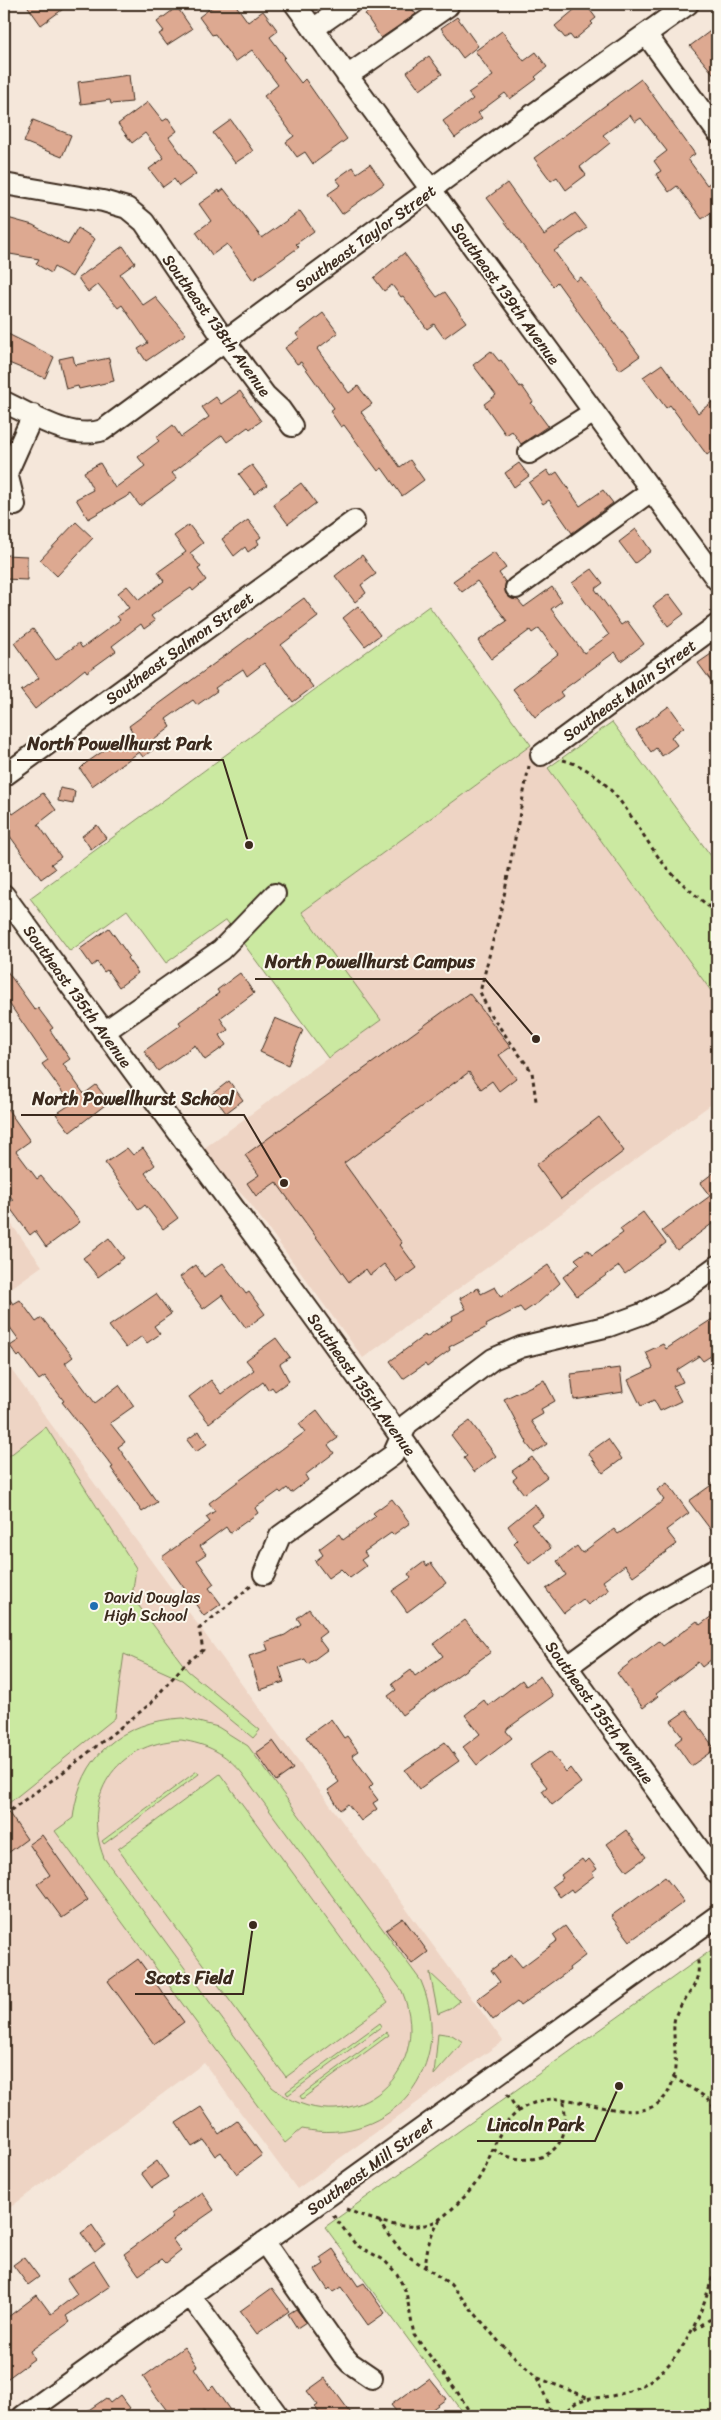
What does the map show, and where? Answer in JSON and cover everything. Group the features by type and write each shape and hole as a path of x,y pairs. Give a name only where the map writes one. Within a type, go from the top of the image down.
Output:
{"street":[{"name":"Southeast 139th Avenue","path":"295,4 717,580"},
{"path":"313,29 349,4"},
{"name":"Southeast Taylor Street","path":"4,402 76,432 92,434 103,430 430,190 688,4"},
{"path":"347,76 448,6"},
{"path":"646,34 717,132"},
{"name":"Southeast 138th Avenue","path":"4,184 103,201 127,208 144,222 265,395 280,409 292,426"},
{"path":"529,453 594,412"},
{"path":"15,505 7,473 33,415"},
{"path":"516,588 652,491"},
{"name":"Southeast Salmon Street","path":"4,776 354,521"},
{"name":"Southeast Main Street","path":"541,755 717,625"},
{"path":"104,1032 221,950 275,894"},
{"name":"Southeast 135th Avenue","path":"4,895 401,1437 717,1874"},
{"path":"264,1574 280,1536 393,1455 407,1424 493,1359 521,1347 609,1326 642,1314 680,1292 717,1266"},
{"path":"567,1667 650,1606 717,1568"},
{"name":"Southeast Mill Street","path":"23,2416 717,1916"},
{"path":"264,2242 343,2355 350,2363 372,2378"},
{"path":"190,2295 278,2416"}],"path":[{"path":"536,1101 532,1072 490,1014 480,992 503,901 530,761 533,756 541,755 580,764 617,796 667,868 717,914"},
{"path":"4,1815 66,1770 158,1697 184,1664 203,1650 199,1629 264,1574"},
{"path":"346,2209 379,2220 415,2226 437,2221 475,2186 504,2125 518,2111 537,2102 564,2099 598,2107 643,2109 663,2099 673,2077 675,2017 696,1981 697,1957"},
{"path":"673,2077 707,2098 717,2111"},
{"path":"507,2094 518,2111"},
{"path":"493,2148 507,2157 526,2160 535,2159 550,2151 558,2143 565,2127 564,2099"},
{"path":"322,2200 356,2245 384,2260 397,2274 406,2292 414,2335 472,2416"},
{"path":"425,2268 427,2246 432,2230 442,2216"},
{"path":"379,2220 402,2252 450,2284 499,2342 537,2378 547,2400 550,2416"},
{"path":"537,2378 587,2397 615,2396 633,2391 650,2380 674,2359 692,2332 700,2317 717,2261"},
{"path":"692,2332 708,2320 717,2318"},
{"path":"562,2416 587,2397"}],"shaded area":[{"path":"531,745 717,999 717,1100 363,1358 249,1202 222,1174 203,1149 380,1020 302,912"},
{"path":"4,1214 42,1266 4,1293"},
{"name":"David Douglas High School","path":"4,1360 503,2041 297,2189 204,2063 4,2212"}],"green space":[{"path":"429,606 531,745 302,912 381,1020 328,1058 226,920 166,963 127,910 70,951 30,898"},
{"path":"612,722 717,864 717,999 548,768"},
{"path":"46,1427 136,1568 132,1597 188,1671 260,1730 253,1738 182,1680 124,1654 115,1718 4,1807 4,1460"},
{"path":"183,1718 218,1727 248,1746 421,1981 430,2013 430,2043 423,2070 409,2094 389,2112 364,2125 335,2131 302,2129 285,2143 55,1831 73,1818 77,1796 84,1777 107,1746 141,1726","holes":["181,1740 215,1750 236,1766 402,1991 410,2023 407,2051 396,2075 378,2094 355,2105 328,2109 300,2103 272,2087 104,1858 98,1836 97,1814 100,1795 109,1777 121,1763 138,1751 158,1743"]},
{"path":"197,1771 199,1774 104,1844 102,1841"},
{"path":"220,1774 388,2002 286,2077 118,1849"},
{"path":"717,1946 717,2416 465,2416 325,2227"},
{"path":"430,1973 460,2001 450,2009 438,2014"},
{"path":"380,2023 382,2026 288,2095 286,2092"},
{"path":"387,2032 389,2035 302,2099 300,2096"},
{"path":"438,2033 452,2035 463,2042 434,2075"}],"building":[{"path":"26,4 70,4 41,25"},
{"path":"216,4 235,4 248,22 263,11 278,31 270,37 285,57 283,59 301,83 305,79 347,139 313,164 305,152 297,157 286,142 294,136 264,96 278,85 252,50 235,62 215,34 212,35 199,17"},
{"path":"379,4 408,4 416,14 381,38 365,14"},
{"path":"580,5 583,8 587,6 596,18 591,22 593,24 574,40 570,35 565,38 555,26"},
{"path":"177,7 192,29 167,45 159,34 164,31 157,22"},
{"path":"457,17 478,46 463,58 441,28"},
{"path":"717,26 717,78 690,46"},
{"path":"502,31 524,61 536,52 547,67 535,77 537,79 510,99 505,93 478,113 482,118 455,138 443,121 473,99 468,93 493,76 475,51"},
{"path":"429,56 442,74 420,90 407,72"},
{"path":"129,75 132,102 111,104 110,100 81,104 78,82"},
{"path":"641,79 695,154 688,159 707,185 717,177 717,208 702,219 677,186 669,192 656,174 661,171 654,161 667,151 641,118 635,122 630,115 603,135 610,143 580,167 586,175 566,190 557,177 551,181 534,158"},
{"path":"148,102 163,121 168,118 177,131 169,137 196,174 179,186 174,179 163,187 149,169 164,158 145,133 132,143 118,124"},
{"path":"33,120 71,135 62,157 24,142"},
{"path":"231,120 253,151 235,163 213,133"},
{"path":"370,164 384,184 342,214 328,194 341,185 336,179 353,167 357,173"},
{"path":"507,183 544,235 575,213 587,228 554,251 576,281 581,277 640,356 620,370 557,282 553,286 487,198"},
{"path":"224,189 262,238 300,211 314,231 296,244 299,247 253,280 227,244 212,255 196,232 211,221 199,204 219,190 220,192"},
{"path":"4,217 33,225 68,245 78,228 95,239 72,277 54,267 51,273 36,264 39,259 4,253"},
{"path":"123,246 135,263 120,274 143,305 155,297 186,334 146,361 138,349 148,343 122,305 118,308 98,284 88,292 78,278"},
{"path":"404,253 437,297 445,292 466,322 444,338 434,324 427,329 403,296 401,297 392,285 384,291 374,278"},
{"path":"323,313 338,333 317,349 349,393 358,386 372,404 361,412 400,467 410,460 424,480 402,496 382,468 378,471 344,425 341,427 330,411 334,408 301,362 297,364 285,348 299,338 296,334"},
{"path":"4,332 54,357 45,378 4,361"},
{"path":"491,351 499,361 501,360 520,387 522,386 533,402 531,403 548,426 521,444 512,431 506,435 484,404 496,395 473,365"},
{"path":"73,356 75,365 109,358 114,381 79,389 78,386 66,389 59,359"},
{"path":"662,364 698,413 717,398 717,447 707,455 670,405 666,408 643,377"},
{"path":"240,391 261,421 250,429 248,427 227,442 222,435 172,473 177,479 140,506 131,494 88,519 76,499 93,490 84,472 100,463 115,488 145,466 138,457 159,441 156,438 173,425 181,437 209,417 202,407 216,397 221,404"},
{"path":"519,463 529,476 514,487 505,473"},
{"path":"252,465 267,485 254,494 239,474"},
{"path":"547,470 551,476 557,472 580,506 603,490 613,503 572,533 549,500 543,504 529,483"},
{"path":"301,483 316,503 288,524 273,504"},
{"path":"248,520 261,537 257,540 259,544 248,552 245,547 234,556 222,539"},
{"path":"76,522 93,538 57,576 40,560"},
{"path":"189,525 203,543 190,553 201,567 198,569 206,580 193,591 191,588 151,616 155,621 144,629 141,624 112,646 116,651 87,672 85,669 35,709 21,691 39,678 14,643 33,629 56,660 79,643 82,648 120,620 117,616 129,608 118,593 127,586 139,600 164,581 158,572 186,552 174,536"},
{"path":"636,529 651,551 635,563 619,542"},
{"path":"494,552 506,568 499,573 506,583 506,594 512,599 518,600 524,607 552,587 562,601 551,609 584,653 609,635 572,583 592,569 603,583 595,589 621,625 627,621 644,644 621,661 615,652 560,692 563,696 535,717 513,689 558,654 539,628 532,633 530,630 491,659 478,641 507,621 477,581 462,592 453,581"},
{"path":"4,555 27,556 27,580 4,579"},
{"path":"362,555 376,574 361,585 366,593 355,602 335,576"},
{"path":"669,594 684,614 668,626 653,606"},
{"path":"304,598 318,617 281,645 313,687 293,702 264,663 247,676 243,669 215,688 217,691 197,705 193,700 166,719 171,727 154,740 158,746 143,757 139,752 92,786 80,769 86,763 132,731 129,726"},
{"path":"358,606 380,635 365,646 343,618"},
{"path":"717,650 717,689 698,663"},
{"path":"669,706 684,727 671,737 677,745 662,756 656,748 651,752 636,730"},
{"path":"60,788 75,791 73,804 58,801"},
{"path":"43,793 56,810 38,824 61,857 51,864 55,869 41,879 4,828 4,801 13,814"},
{"path":"97,825 106,838 91,849 82,836"},
{"path":"109,928 129,956 127,958 138,973 119,987 107,970 104,972 97,962 92,966 80,949"},
{"path":"4,967 35,1010 38,1008 53,1028 50,1030 70,1059 63,1064 84,1094 96,1085 109,1102 70,1132 56,1114 71,1104 42,1064 48,1060 4,996"},
{"path":"240,973 254,993 220,1018 228,1030 220,1035 226,1045 205,1060 195,1045 158,1071 144,1051 181,1025 179,1022 219,993 217,990"},
{"path":"469,993 511,1047 499,1055 516,1078 499,1091 492,1081 481,1089 469,1072 344,1163 402,1243 400,1245 417,1268 398,1282 384,1264 370,1275 366,1269 349,1282 276,1182 256,1196 247,1183 259,1175 245,1155"},
{"path":"275,1018 303,1030 288,1065 260,1052"},
{"path":"229,1081 243,1100 226,1113 212,1094"},
{"path":"4,1104 30,1141 16,1151 37,1179 41,1176 80,1222 46,1247 35,1231 30,1235 7,1204 13,1200 4,1187"},
{"path":"599,1117 624,1151 561,1199 536,1165"},
{"path":"127,1148 133,1155 143,1148 155,1165 145,1173 178,1218 163,1229 145,1205 139,1210 105,1163"},
{"path":"717,1170 717,1220 677,1250 662,1231 710,1196 700,1183"},
{"path":"643,1212 666,1243 625,1274 619,1266 577,1296 563,1277 580,1264 575,1259 588,1250 592,1255 623,1233 620,1229"},
{"path":"109,1238 124,1258 98,1277 83,1258"},
{"path":"223,1263 246,1294 249,1292 265,1314 246,1328 222,1295 203,1309 180,1277 196,1265 204,1277"},
{"path":"548,1265 560,1283 539,1302 524,1312 520,1307 486,1325 487,1327 449,1347 450,1350 427,1367 425,1364 403,1379 390,1361 425,1335 426,1337 453,1319 452,1316 466,1309 460,1298 478,1288 481,1294 495,1287 501,1297"},
{"path":"4,1291 13,1304 20,1300 36,1322 42,1318 73,1357 65,1363 95,1403 119,1385 134,1406 110,1423 125,1442 118,1447 157,1502 142,1512 111,1468 113,1467 62,1402 64,1401 45,1376 39,1380 20,1355 18,1357 10,1346 19,1340 4,1319"},
{"path":"156,1294 171,1314 154,1326 160,1334 147,1343 142,1336 126,1348 109,1326"},
{"path":"717,1316 717,1352 703,1361 699,1356 677,1370 683,1382 673,1386 681,1401 660,1411 654,1400 641,1406 628,1380 653,1368 646,1352 663,1344 666,1349"},
{"path":"276,1338 290,1357 280,1364 289,1381 275,1391 272,1387 268,1390 263,1382 209,1423 189,1397 211,1380 222,1394 254,1370 246,1360"},
{"path":"620,1368 623,1392 574,1400 571,1374"},
{"path":"544,1380 555,1401 541,1409 543,1414 531,1421 547,1444 534,1453 526,1443 504,1399"},
{"path":"317,1410 338,1438 328,1445 334,1453 305,1475 308,1480 291,1493 287,1488 281,1493 279,1491 255,1508 258,1513 230,1533 226,1527 200,1546 206,1554 197,1560 214,1584 209,1588 221,1604 204,1616 162,1557 210,1522 206,1517 215,1511 209,1503 305,1432 299,1424"},
{"path":"470,1421 496,1456 474,1472 464,1458 467,1456 451,1435"},
{"path":"199,1431 207,1444 196,1452 187,1440"},
{"path":"608,1439 622,1459 603,1473 588,1453"},
{"path":"532,1457 547,1477 524,1494 513,1480 517,1477 512,1471"},
{"path":"717,1481 717,1538 689,1501"},
{"path":"667,1483 689,1513 666,1530 677,1544 633,1576 625,1565 603,1581 609,1590 588,1605 583,1599 564,1613 546,1589 566,1575 557,1561 577,1546 582,1553 614,1529 618,1534 624,1530 664,1500 657,1490"},
{"path":"392,1499 410,1523 393,1535 391,1533 364,1552 367,1556 361,1560 366,1566 350,1578 341,1569 328,1578 315,1561 323,1555 319,1549 339,1534 343,1540 376,1516 373,1513"},
{"path":"535,1504 543,1516 531,1524 551,1548 529,1564 514,1543 517,1540 508,1526"},
{"path":"424,1562 427,1566 431,1563 446,1583 407,1612 392,1591 411,1578 408,1574"},
{"path":"309,1609 326,1632 318,1638 327,1650 308,1664 305,1659 279,1667 284,1682 260,1690 249,1656 268,1650 265,1642 285,1635 301,1624 297,1618"},
{"path":"717,1612 717,1655 702,1667 698,1662 656,1694 658,1696 643,1708 617,1673 659,1641 663,1646 697,1621 700,1625"},
{"path":"465,1620 491,1652 402,1715 388,1696 396,1690 392,1684 411,1670 415,1676 443,1656 434,1644"},
{"path":"540,1676 553,1696 508,1728 506,1731 512,1738 477,1765 463,1747 480,1734 465,1715 484,1700 488,1706 522,1680 526,1686"},
{"path":"687,1710 715,1749 691,1766 675,1743 683,1737 671,1721"},
{"path":"331,1719 344,1738 347,1736 358,1751 352,1755 373,1784 369,1788 378,1800 373,1803 377,1809 361,1821 348,1804 340,1810 328,1790 339,1782 306,1737"},
{"path":"273,1741 293,1769 276,1781 256,1753"},
{"path":"445,1742 459,1761 419,1789 405,1770"},
{"path":"550,1751 566,1772 570,1768 581,1783 552,1805 542,1791 547,1787 530,1765"},
{"path":"4,1806 27,1839 4,1856"},
{"path":"626,1830 646,1857 627,1871 607,1844"},
{"path":"42,1835 88,1900 62,1918 37,1884 50,1875 29,1844"},
{"path":"582,1859 585,1863 589,1859 597,1869 592,1873 594,1876 573,1892 571,1889 560,1897 552,1886 563,1878 561,1875"},
{"path":"665,1877 684,1902 630,1941 611,1916"},
{"path":"403,1918 428,1952 412,1964 386,1930"},
{"path":"565,1926 586,1955 569,1968 570,1970 520,2006 517,2002 493,2020 477,1999 500,1982 491,1970 512,1955 522,1967 557,1941 553,1935"},
{"path":"138,1959 184,2022 154,2044 108,1981"},
{"path":"201,2107 219,2134 237,2121 262,2155 237,2174 221,2152 215,2156 204,2140 192,2147 176,2123"},
{"path":"157,2161 168,2177 152,2188 141,2173"},
{"path":"202,2192 214,2210 172,2239 181,2251 166,2263 162,2259 139,2275 124,2254 173,2218 170,2214"},
{"path":"92,2225 105,2244 95,2252 81,2233"},
{"path":"333,2249 358,2286 364,2283 385,2313 368,2325 341,2287 333,2292 330,2288 328,2290 315,2270 324,2264 320,2258"},
{"path":"24,2257 39,2277 28,2285 13,2265"},
{"path":"94,2261 110,2286 66,2316 70,2322 30,2351 34,2359 4,2381 4,2320 37,2295 51,2314 77,2294 67,2279"},
{"path":"272,2288 289,2311 257,2334 240,2311"},
{"path":"296,2309 306,2322 297,2328 288,2314"},
{"path":"184,2347 197,2366 194,2368 209,2390 213,2386 234,2416 208,2416 204,2410 195,2416 171,2416 156,2396 143,2377"},
{"path":"325,2378 353,2416 321,2416 315,2407 318,2405 307,2391"},
{"path":"430,2379 446,2399 423,2416 400,2416 391,2405 415,2387 416,2389"},
{"path":"120,2395 130,2408 120,2416 80,2416 106,2398 110,2403"}],"place":[{"name":"North Powellhurst Park","path":"249,845"},
{"name":"North Powellhurst Campus","path":"536,1039"},
{"name":"North Powellhurst School","path":"284,1183"},
{"name":"David Douglas High School","path":"94,1606"},
{"name":"Scots Field","path":"253,1925"},
{"name":"Lincoln Park","path":"619,2086"}]}
